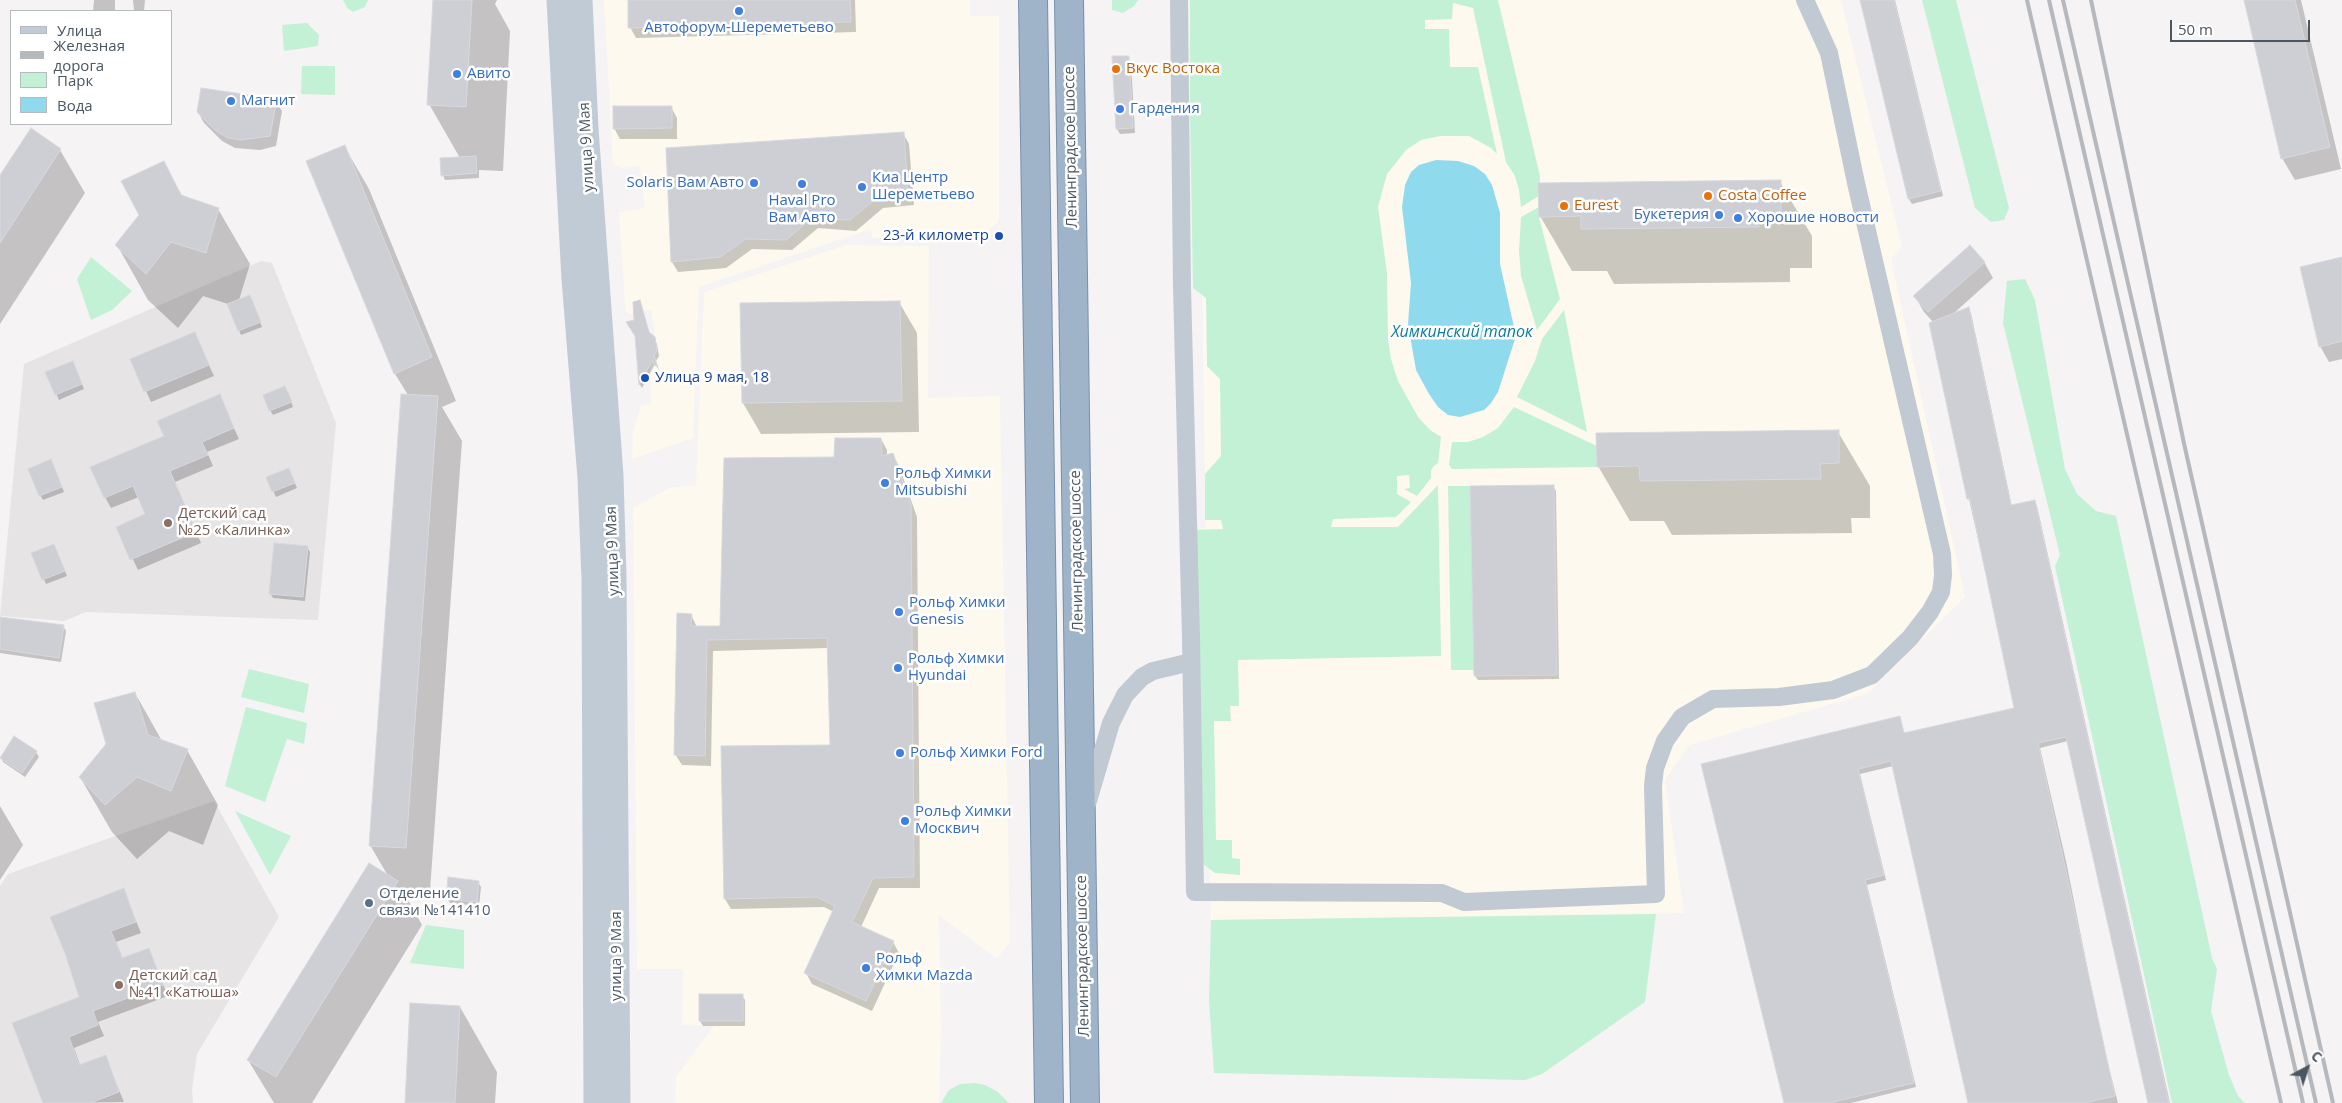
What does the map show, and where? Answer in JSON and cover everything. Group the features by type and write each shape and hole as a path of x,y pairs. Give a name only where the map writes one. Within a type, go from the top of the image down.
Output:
{"highway":[{"path":"1034,0 1048,1103"},
{"name":"Ленинградское шоссе","path":"1069,0 1085,1103"}],"main road":[{"name":"улица 9 Мая","path":"559,0 574,279 590,478 594,579 596,1103"},
{"name":"улица 9 Мая","path":"580,0 586,129 614,559 618,1103"}],"street":[{"path":"1179,0 1182,287 1195,892 1442,893 1464,902 1656,894 1653,786 1655,768 1665,741 1682,718 1713,699 1779,697 1834,690 1872,675 1910,638 1930,612 1941,592 1943,575 1942,554 1858,192 1829,53 1815,17 1805,0"},
{"path":"1798,0 1815,17"},
{"path":"1082,823 1110,723 1125,695 1142,677 1153,671 1191,662"}],"shaded area":[{"path":"604,0 970,0 970,16 999,16 999,221 977,241 872,238 871,229 699,287 693,438 632,459 633,432 641,405 651,404 650,358 653,358 657,351 651,310 627,314 625,304 619,212 645,208 640,166 622,168 613,163"},
{"path":"1338,0 1841,0 1902,247 1891,259 1965,597 1867,694 1689,745 1665,780 1684,913 1211,920 1200,124"},
{"path":"846,245 929,246 928,398 1000,396 1010,942 997,959 939,915 941,1029 939,1103 675,1103 676,1077 714,1026 682,1025 683,969 637,969 633,508 671,487 696,486 704,292"},
{"name":"Детский сад №25 «Калинка»","path":"261,261 272,263 336,423 318,620 86,612 64,621 0,616 24,364"},
{"name":"Детский сад №41 «Катюша»","path":"214,801 279,917 197,1054 192,1089 193,1103 0,1103 0,886 8,874"}],"green space":[{"path":"343,0 368,0 365,7 353,12 347,8"},
{"path":"1112,0 1138,0 1134,6 1123,13 1112,10"},
{"path":"1190,0 1498,0 1540,176 1539,196 1521,207 1515,176 1506,162 1473,8 1453,3 1452,19 1425,20 1425,29 1449,29 1450,67 1478,67 1497,154 1491,148 1469,136 1440,136 1421,140 1406,150 1387,174 1378,207 1387,273 1388,340 1391,359 1398,381 1418,417 1430,430 1441,437 1438,463 1431,470 1431,478 1417,496 1404,489 1410,488 1409,475 1397,476 1397,494 1411,502 1396,517 1333,519 1331,527 1398,527 1438,485 1441,656 1238,660 1239,706 1230,706 1231,721 1214,721 1216,840 1232,840 1232,858 1240,859 1240,875 1215,873 1203,864 1196,530 1223,529 1221,520 1205,520 1205,474 1221,456 1220,379 1207,366 1206,298 1193,288"},
{"path":"1922,0 1956,0 2009,208 2004,220 1991,222 1975,208"},
{"path":"307,23 319,35 318,46 284,51 282,25"},
{"path":"302,66 335,66 335,95 301,94"},
{"path":"1539,207 1539,217 1560,299 1537,330 1521,276 1519,251 1521,217"},
{"path":"91,257 132,291 112,310 91,320 77,279"},
{"path":"2025,279 2035,300 2065,469 2077,494 2096,511 2116,516 2212,958 2217,969 2211,1011 2229,1075 2238,1096 2245,1103 2172,1103 2055,566 2060,555 2003,323 2007,281"},
{"path":"1564,310 1587,432 1517,397 1535,361 1542,339"},
{"path":"1514,407 1597,446 1597,467 1452,469 1449,465 1452,442 1468,442 1483,437 1498,428"},
{"path":"1448,486 1470,486 1474,670 1451,670"},
{"path":"249,669 309,684 304,713 241,697"},
{"path":"246,707 307,723 304,744 287,739 265,802 225,786"},
{"path":"235,811 291,836 270,875"},
{"path":"1656,914 1645,1002 1542,1074 1525,1080 1214,1073 1209,1000 1211,920"},
{"path":"426,925 464,930 464,969 410,963"},
{"path":"975,1083 985,1085 998,1092 1009,1103 941,1103 949,1090 960,1084"}],"water":[{"name":"Химкинский тапок","path":"1436,160 1458,161 1474,166 1485,174 1492,185 1500,213 1500,264 1514,327 1515,339 1498,392 1484,410 1460,417 1448,415 1438,407 1429,394 1416,370 1408,324 1411,283 1402,207 1405,185 1411,172 1419,165"}],"building":[{"path":"433,0 472,0 466,107 427,105"},
{"name":"Автофорум-Шереметьево","path":"628,0 850,0 851,22 628,28"},
{"path":"1860,0 1894,0 1941,191 1908,199"},
{"path":"2244,0 2295,0 2330,147 2281,159"},
{"path":"1112,56 1129,56 1133,128 1116,129"},
{"path":"201,88 277,99 270,136 241,140 228,138 215,130 197,112"},
{"path":"613,106 672,106 672,128 613,129"},
{"path":"31,128 61,149 0,243 0,175"},
{"path":"904,132 908,195 877,198 850,220 812,218 786,240 746,239 720,257 671,262 666,148"},
{"path":"345,145 432,357 394,374 306,161"},
{"path":"476,156 477,173 441,176 440,158"},
{"path":"164,161 181,195 219,208 206,253 171,242 146,274 115,245 139,215 121,181"},
{"path":"1781,180 1781,214 1759,214 1759,227 1581,229 1581,216 1539,217 1538,183"},
{"path":"1970,245 1985,262 1928,312 1913,296"},
{"path":"2342,257 2342,341 2319,347 2300,267"},
{"path":"250,295 261,322 238,331 227,304"},
{"path":"640,300 649,332 655,337 657,351 654,355 657,365 655,366 652,361 639,385 635,336 626,322 634,320 633,302"},
{"path":"900,301 902,401 742,403 740,303"},
{"path":"1969,307 2011,505 2035,500 2169,1103 2148,1103 2066,737 2038,743 2115,1096 2084,1103 1968,1103 1891,761 1858,769 1884,875 1865,880 1914,1083 1829,1103 1784,1103 1701,764 1900,716 1904,733 2014,708 1970,499 1967,499 1929,323"},
{"path":"195,332 209,365 144,392 130,359"},
{"path":"73,361 82,384 55,395 45,372"},
{"path":"285,386 292,402 269,411 263,395"},
{"path":"220,394 234,428 202,442 208,455 170,471 196,532 130,560 116,527 145,514 133,486 104,498 90,467 164,436 157,421"},
{"path":"401,394 438,396 406,848 369,846"},
{"path":"1839,430 1839,463 1820,464 1821,479 1640,481 1639,466 1597,467 1596,433"},
{"path":"835,438 881,438 882,456 893,453 911,505 914,877 873,878 852,922 894,941 866,1001 804,973 835,906 817,897 724,899 721,746 830,745 827,638 707,640 705,756 674,755 677,613 692,614 691,626 720,626 724,458 834,457"},
{"path":"51,459 62,487 39,496 28,469"},
{"path":"289,468 295,483 272,492 266,477"},
{"path":"1554,485 1557,675 1474,676 1470,486"},
{"path":"274,543 308,546 303,597 269,594"},
{"path":"54,544 65,571 42,580 31,553"},
{"path":"0,617 64,625 59,658 0,649"},
{"path":"135,692 148,735 188,749 171,791 137,777 105,805 79,777 106,744 94,703"},
{"path":"14,736 37,751 22,773 0,758"},
{"path":"369,863 398,881 276,1077 247,1060"},
{"path":"448,877 479,881 477,902 446,899"},
{"path":"124,888 136,922 111,931 122,958 149,948 163,985 93,1011 98,1025 69,1037 79,1065 106,1055 119,1092 90,1103 43,1103 12,1023 79,997 65,953 50,917"},
{"path":"699,994 743,994 743,1021 699,1021"},
{"path":"410,1003 460,1006 455,1103 405,1103"}],"railway":[{"path":"2027,0 2281,1103"},
{"path":"2049,0 2303,1103"},
{"path":"2063,0 2316,1103"},
{"path":"2091,0 2185,448 2333,1103"}],"place":[{"name":"Автофорум-Шереметьево","path":"739,11"},
{"name":"Вкус Востока","path":"1116,69"},
{"name":"Авито","path":"457,74"},
{"name":"Магнит","path":"231,101"},
{"name":"Гардения","path":"1120,109"},
{"name":"Solaris Вам Авто","path":"754,183"},
{"name":"Haval Pro Вам Авто","path":"802,184"},
{"name":"Киа Центр Шереметьево","path":"862,187"},
{"name":"Costa Coffee","path":"1708,196"},
{"name":"Eurest","path":"1564,206"},
{"name":"Букетерия","path":"1719,215"},
{"name":"Хорошие новости","path":"1738,218"},
{"name":"23-й километр","path":"999,236"},
{"name":"Улица 9 мая, 18","path":"645,378"},
{"name":"Рольф Химки Mitsubishi","path":"885,483"},
{"name":"Детский сад №25 «Калинка»","path":"168,523"},
{"name":"Рольф Химки Genesis","path":"899,612"},
{"name":"Рольф Химки Hyundai","path":"898,668"},
{"name":"Рольф Химки Ford","path":"900,753"},
{"name":"Рольф Химки Москвич","path":"905,821"},
{"name":"Отделение связи №141410","path":"369,903"},
{"name":"Рольф Химки Mazda","path":"866,968"},
{"name":"Детский сад №41 «Катюша»","path":"119,985"}]}
